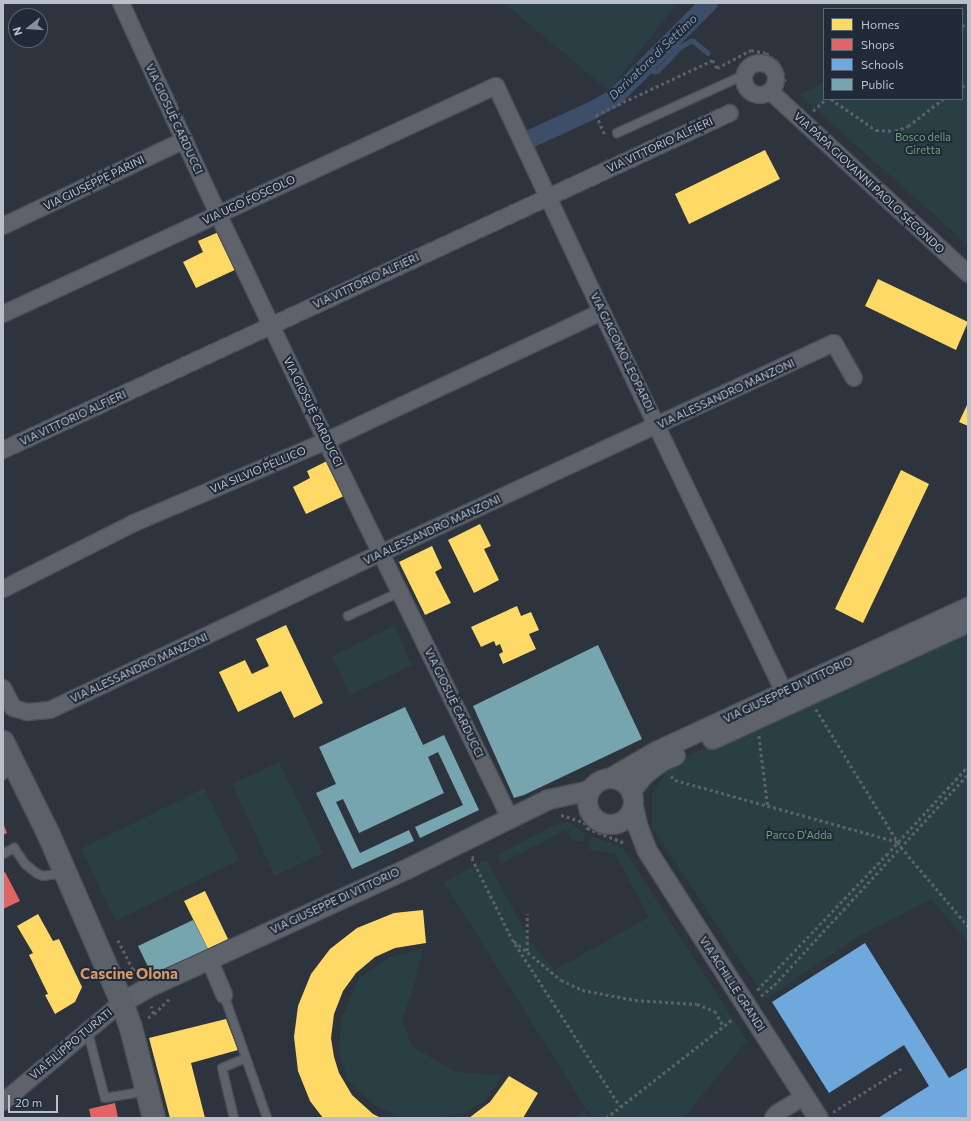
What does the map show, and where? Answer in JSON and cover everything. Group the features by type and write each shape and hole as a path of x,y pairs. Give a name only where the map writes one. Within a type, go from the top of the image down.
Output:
{"main road":[{"path":"3,742 7,772 48,833 122,1002 131,1028 154,1118"}],"street":[{"name":"VIA GIOSUÈ CARDUCCI","path":"121,3 271,326 510,818"},
{"path":"758,63 769,66 774,71 776,79 775,85 771,92 765,95 757,96 750,92 744,82 744,75 750,66 758,63"},
{"name":"VIA GIACOMO LEOPARDI","path":"496,86 602,312 787,698"},
{"name":"VIA UGO FOSCOLO","path":"3,314 496,86"},
{"name":"VIA PAPA GIOVANNI PAOLO SECONDO","path":"771,92 968,274"},
{"name":"VIA VITTORIO ALFIERI","path":"3,450 730,113"},
{"name":"VIA GIUSEPPE PARINI","path":"3,226 185,140"},
{"name":"VIA SILVIO PELLICO","path":"3,589 134,523 326,441 602,312"},
{"name":"VIA ALESSANDRO MANZONI","path":"3,688 13,708 27,712 50,710 381,553 834,343 854,378"},
{"name":"VIA GIUSEPPE DI VITTORIO","path":"611,777 656,751 787,698 968,607"},
{"name":"VIA GIUSEPPE DI VITTORIO","path":"632,798 644,774 661,761 764,717 787,698 809,696 968,622"},
{"path":"611,777 622,781 632,798 625,819 610,824 597,820 590,812 587,804 590,789 596,782 611,777"},
{"name":"VIA GIUSEPPE DI VITTORIO","path":"122,1002 146,988 408,868 510,818 550,808 590,789"},
{"name":"VIA ACHILLE GRANDI","path":"632,798 637,825 638,849"},
{"path":"550,808 590,812"},
{"name":"VIA ACHILLE GRANDI","path":"610,824 633,837 638,849 742,1009 804,1097 822,1117"},
{"path":"209,959 224,995"},
{"name":"VIA FILIPPO TURATI","path":"3,1102 122,1002"},
{"path":"774,1118 778,1113 804,1097"}],"lane":[{"path":"617,133 744,75"},
{"path":"348,616 400,592"},
{"path":"3,854 14,848 25,864 43,876 65,873"},
{"path":"224,995 267,1118"},
{"path":"87,1030 105,1098 148,1090"},
{"path":"234,1118 222,1068 246,1058"}],"path":[{"path":"607,141 596,115 713,60 717,68 751,50 766,53 778,62 788,90"},
{"path":"813,112 825,100"},
{"path":"832,100 876,130 895,131 908,126 942,100"},
{"path":"808,107 819,117"},
{"path":"809,696 901,847 968,926"},
{"path":"764,717 758,730 768,806"},
{"path":"606,1118 724,1027 968,766"},
{"path":"667,771 675,780 898,842"},
{"path":"742,1009 774,985 968,774"},
{"path":"550,808 561,815 584,822 587,828 638,849"},
{"path":"477,855 472,858 512,939 620,1106"},
{"path":"527,914 527,952"},
{"path":"512,939 561,980 582,990 635,1000 698,1004 715,1011 724,1027"},
{"path":"822,1117 902,1068"}],"green space":[{"path":"504,3 677,3 609,91"},
{"name":"Bosco della Giretta","path":"968,3 968,245 800,95 823,83 823,100 963,100 963,8 958,8"},
{"path":"394,626 412,665 350,695 332,656"},
{"name":"Parco D'Adda","path":"968,633 968,942 931,899 861,935 766,999 652,827 652,794 667,771 685,757"},
{"path":"279,762 323,853 275,876 232,784"},
{"path":"204,788 239,860 116,921 81,849"},
{"path":"559,823 572,823 585,834 583,841 573,841 565,830 501,864 497,855"},
{"path":"591,836 623,848 747,1041 683,1118 592,1118 444,882 486,860 532,944 555,970 649,917 615,854 588,849"},
{"path":"423,948 413,987 402,1020 412,1046 455,1072 502,1075 488,1098 467,1112 442,1118 403,1118 376,1106 348,1081 339,1051 341,1021 358,979 389,958"},
{"path":"585,1110 590,1118 572,1118"}],"building: Homes":[{"path":"765,150 780,179 689,224 675,194"},
{"path":"221,231 239,268 196,288 183,262 203,252 198,241"},
{"path":"878,279 968,322 956,350 865,306"},
{"path":"968,403 968,426 959,422"},
{"path":"329,460 346,495 306,514 293,487 310,478 307,471"},
{"path":"901,470 929,484 863,623 835,609"},
{"path":"480,524 491,546 484,549 499,580 474,593 448,540"},
{"path":"432,546 442,568 435,572 451,603 425,615 399,562"},
{"path":"517,606 521,616 531,612 539,630 529,634 536,649 503,664 499,654 503,652 500,644 496,646 494,641 481,647 471,627"},
{"path":"286,625 323,703 294,718 281,691 238,712 219,672 245,660 252,674 269,666 256,639"},
{"path":"205,891 228,939 208,949 184,901"},
{"path":"423,910 426,943 395,948 375,957 356,973 343,991 334,1014 331,1038 334,1057 339,1073 352,1095 373,1114 381,1118 323,1118 310,1101 298,1071 294,1037 298,1006 311,974 330,949 357,928 394,913"},
{"path":"38,914 53,941 59,939 82,987 75,1002 55,1014 45,995 48,994 29,955 33,953 17,926"},
{"path":"226,1019 238,1050 191,1063 205,1118 170,1118 149,1038"},
{"path":"509,1076 538,1093 523,1118 469,1118 490,1102"}],"building: Shops":[{"path":"3,823 7,833 3,835"},
{"path":"5,872 20,901 3,909 3,873"},
{"path":"115,1103 118,1118 91,1118 89,1109"}],"building: Schools":[{"path":"865,943 949,1078 968,1067 968,1118 878,1118 929,1086 904,1045 829,1093 772,1002"}],"building: Public":[{"path":"598,645 642,739 524,795 514,798 473,706"},
{"path":"405,707 423,745 444,735 479,810 420,838 415,827 463,805 438,752 428,757 444,793 359,833 343,799 336,802 360,853 409,830 414,841 352,869 316,793 336,784 319,747"},
{"path":"193,920 208,949 153,977 138,946"}],"waterway":[{"name":"Derivatore di Settimo","path":"530,139 591,111 614,98 709,3"},
{"path":"647,66 653,71 657,71 680,47 690,41 693,41 708,53"}],"district":[{"name":"Cascine Olona","path":"129,974"}]}
